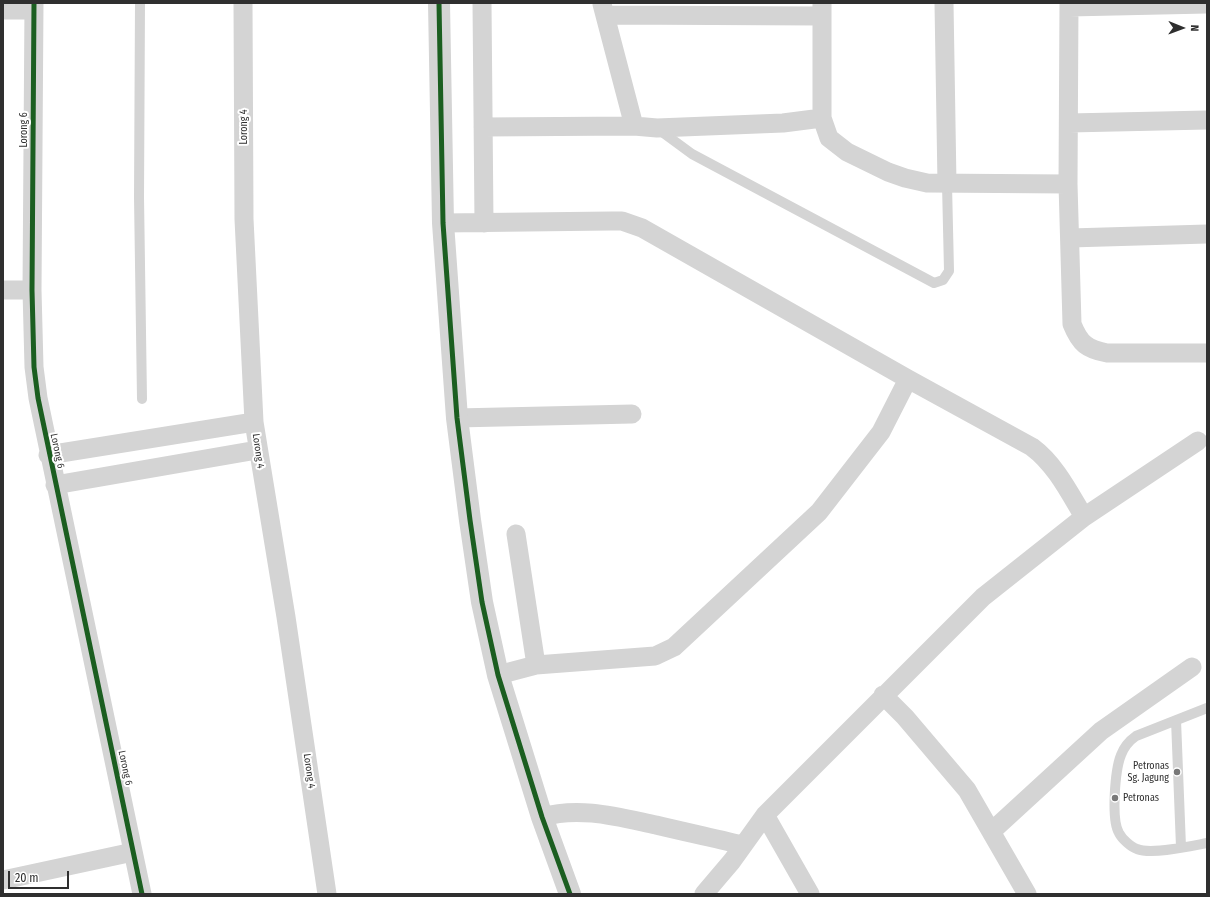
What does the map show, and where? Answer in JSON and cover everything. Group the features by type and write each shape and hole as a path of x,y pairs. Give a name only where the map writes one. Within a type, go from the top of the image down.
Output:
{"street":[{"name":"Lorong 4","path":"243,3 244,219 254,422 257,450 286,617 327,894"},
{"path":"439,3 443,223 457,418 482,602 498,675 542,817 570,894"},
{"path":"482,3 484,223"},
{"path":"944,3 947,184"},
{"path":"1207,4 1069,5 1068,184 1072,324 1077,336 1085,345 1094,350 1107,352 1207,353"},
{"path":"3,10 34,6"},
{"name":"Lorong 6","path":"34,6 32,290 34,367 48,455 142,894"},
{"path":"634,126 603,9 822,9 822,118 830,138 847,152 888,172 927,183 1068,184"},
{"path":"483,127 634,126 657,128 783,123 822,118"},
{"path":"1069,123 1207,120"},
{"path":"443,223 611,221 632,224 1032,447 1043,455 1052,466 1084,517"},
{"path":"1070,238 1207,234"},
{"path":"3,290 32,290"},
{"path":"498,675 536,665 654,656 674,647 818,512 882,432 908,379"},
{"path":"457,418 632,414"},
{"path":"48,455 254,422"},
{"path":"704,894 732,861 742,845 765,815 883,695 983,597 1084,517 1198,441"},
{"path":"55,485 257,450"},
{"path":"516,534 536,665"},
{"path":"992,831 1101,731 1192,667"},
{"path":"883,695 947,764 967,790 1027,894"},
{"path":"542,817 555,813 577,811 607,814 742,845"},
{"path":"765,815 810,894"},
{"path":"3,880 133,852"}],"lane":[{"path":"140,3 139,197 142,399"},
{"path":"657,128 692,154 934,283 943,280 949,271 947,184"},
{"path":"1207,708 1136,736 1128,742 1121,754 1116,774 1114,812 1119,833 1138,850 1159,851 1207,843"},
{"path":"1176,720 1181,847"}],"cycle path":[{"path":"34,3 32,290 34,367 38,398 142,894"},
{"path":"439,3 443,223 457,418 482,602 498,675 542,817 570,894"}],"place":[{"name":"Petronas Sg. Jagung","path":"1177,772"},
{"name":"Petronas","path":"1115,798"}]}
